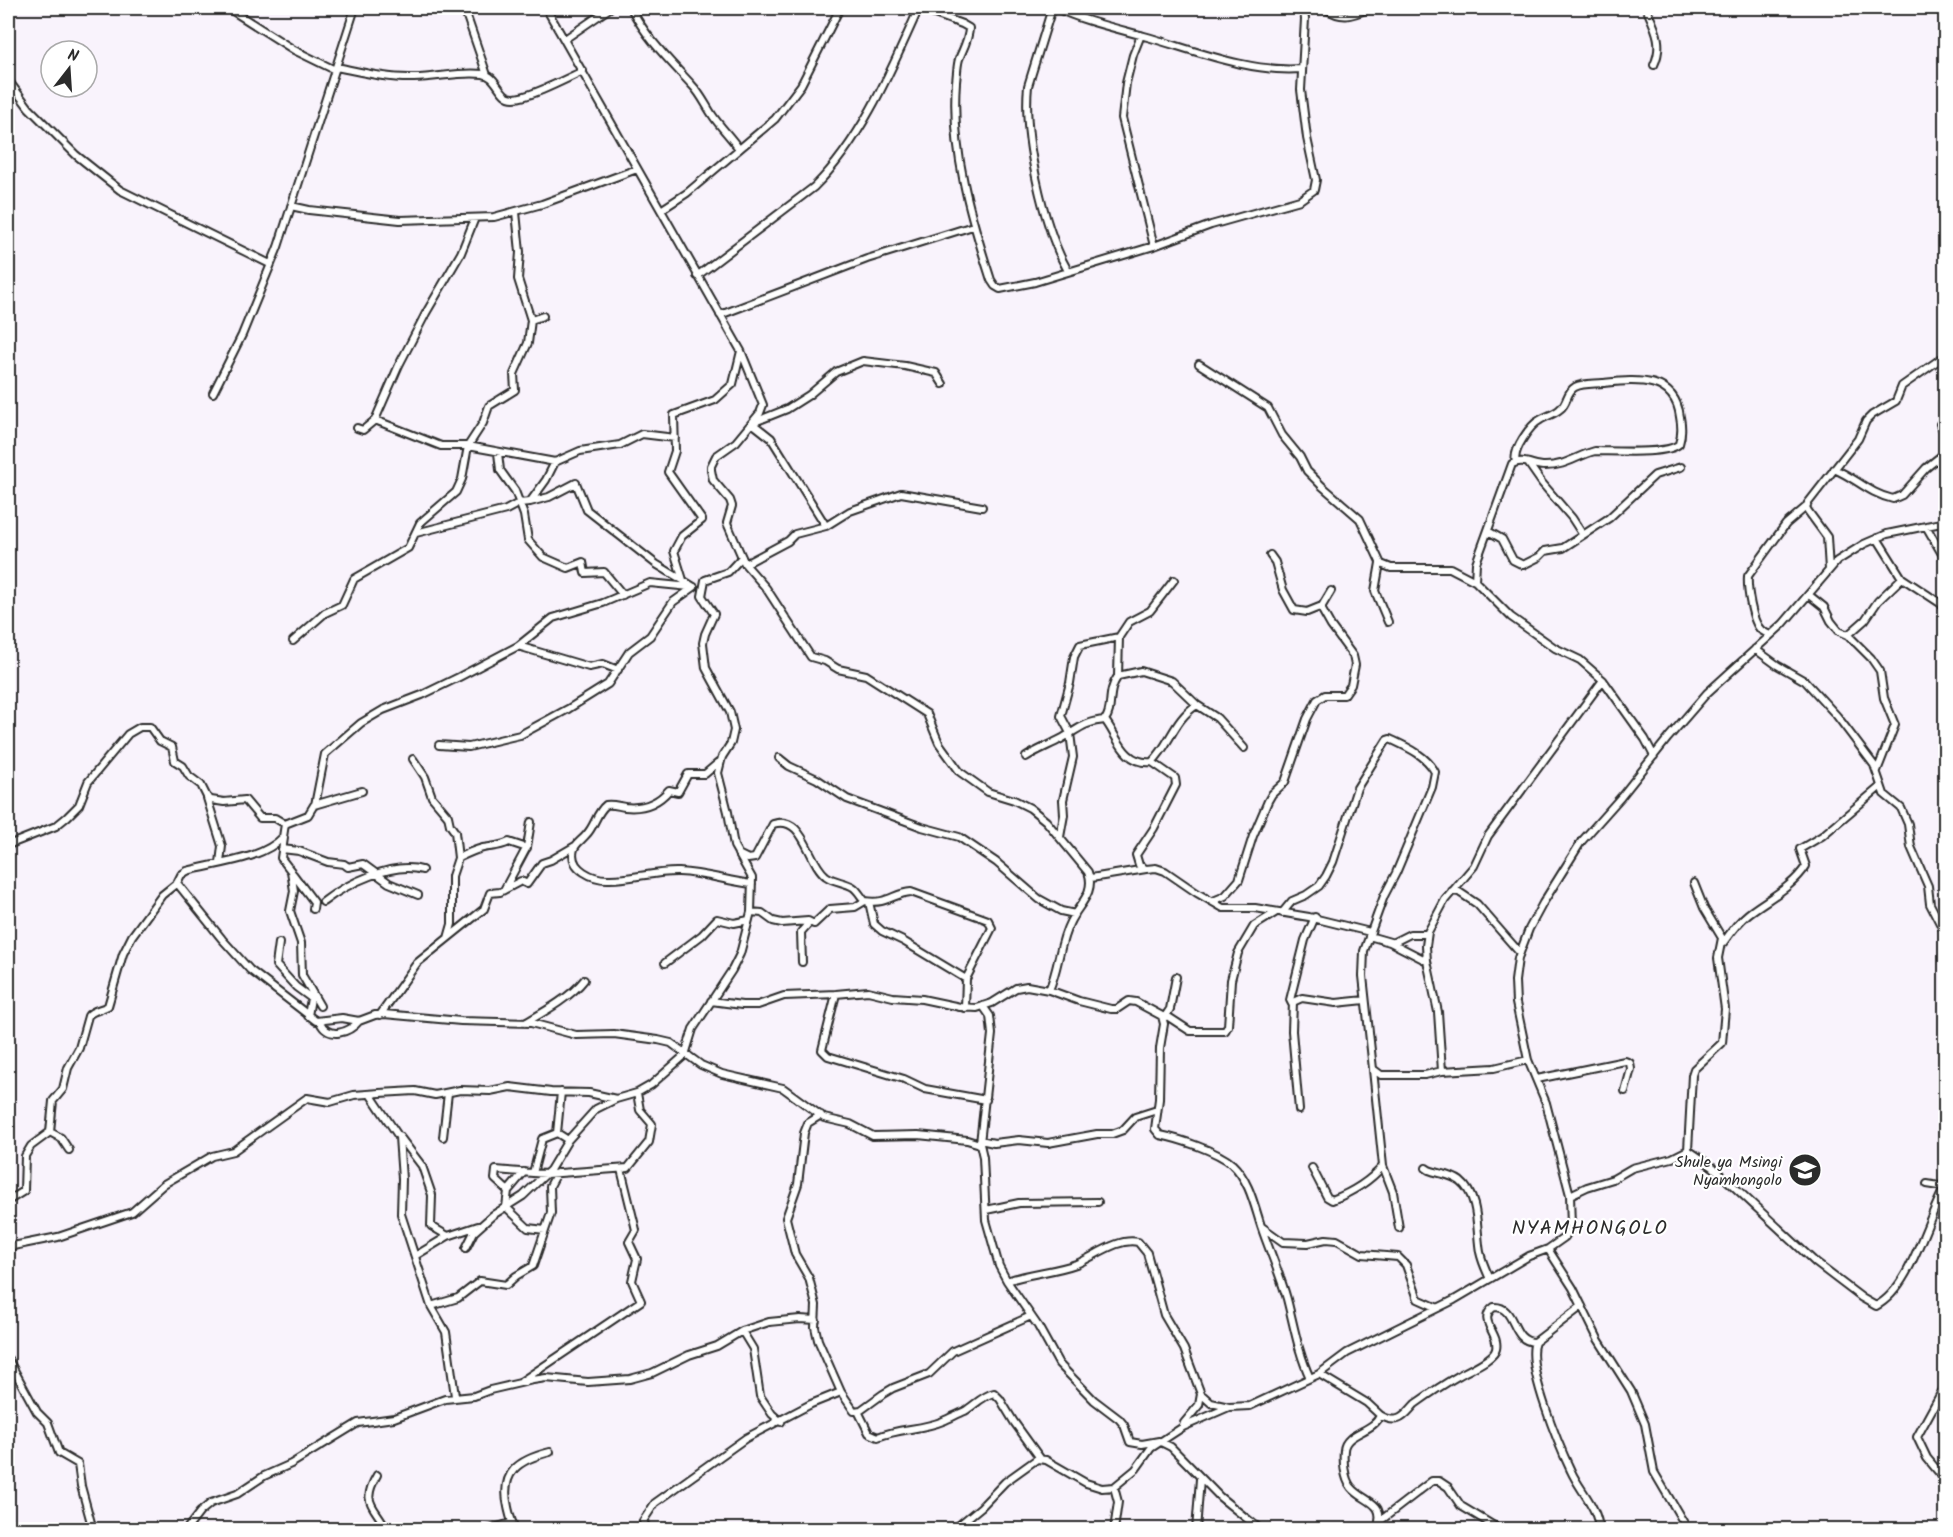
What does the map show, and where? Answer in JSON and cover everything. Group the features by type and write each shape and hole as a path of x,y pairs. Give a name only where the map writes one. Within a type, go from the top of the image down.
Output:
{"street":[{"path":"228,8 294,50 336,68 413,78 487,75 495,81 506,96 513,98 542,89 583,70"},
{"path":"213,393 242,335 278,247 355,8"},
{"path":"464,8 487,75"},
{"path":"546,8 741,351 763,405 760,413 736,442 716,456 711,466 713,480 730,500 732,506 727,523 745,564 766,588 811,657 825,661 838,669 866,675 922,711 930,719 939,743 960,772 988,792 1030,808 1060,837 1084,865 1091,878 1088,894 1066,932 1056,973 1049,990"},
{"path":"565,39 610,8"},
{"path":"631,8 670,64 694,86 714,118 730,134 739,149"},
{"path":"661,210 687,193 775,119 801,85 840,8"},
{"path":"697,276 814,187 827,174 870,111 919,8 969,28 958,62 956,135 960,167 973,226 991,280 1000,289 1035,282 1154,246 1211,225 1300,200 1314,190 1316,175 1307,138 1301,90 1305,19 1303,8"},
{"path":"1052,8 1027,96 1041,198 1059,256 1068,271"},
{"path":"1056,8 1066,13 1256,67 1301,69"},
{"path":"1324,8 1339,15 1348,16 1370,8"},
{"path":"1646,8 1659,43 1658,56 1654,65"},
{"path":"1141,35 1126,83 1122,118 1154,246"},
{"path":"8,80 29,108 76,155 120,190 270,264"},
{"path":"291,206 400,220 494,217 516,212 637,169"},
{"path":"293,641 325,613 342,605 354,579 408,548 420,523 456,492 462,479 468,446 483,423 489,406 515,390 514,374 528,343 531,320 518,279 520,252 516,212"},
{"path":"357,428 363,430 375,420 399,365 461,253 475,218"},
{"path":"720,315 867,259 973,226"},
{"path":"531,320 543,316"},
{"path":"683,580 674,551 682,536 702,520 668,472 675,451 674,416 715,400 733,384 741,351"},
{"path":"1770,635 1761,631 1757,623 1750,600 1748,576 1786,524 1806,507 1858,439 1866,421 1896,401 1902,386 1946,355"},
{"path":"752,423 787,409 809,395 836,372 863,361 905,366 936,373 943,384"},
{"path":"1199,364 1268,408 1282,435 1300,457 1307,471 1360,519 1369,533 1380,563 1375,591 1388,622"},
{"path":"1475,581 1476,563 1511,465 1516,462 1541,466 1564,465 1595,451 1672,449 1679,444 1682,434 1678,402 1664,387 1646,382 1616,381 1576,386 1569,392 1561,409 1533,424 1517,450 1514,457 1516,462"},
{"path":"375,420 441,446 468,446 555,462 580,451 620,445 642,434 675,438"},
{"path":"752,423 771,438 826,526"},
{"path":"1940,424 1946,437"},
{"path":"1834,469 1871,492 1893,499 1902,495 1926,468 1946,452"},
{"path":"498,453 500,470 515,491 524,515 528,540 543,557 568,568 583,562 585,573 604,572 623,595"},
{"path":"530,502 537,495 555,462"},
{"path":"1528,463 1583,535"},
{"path":"1488,531 1502,538 1513,560 1523,565 1545,551 1563,548 1609,518 1655,475 1681,467"},
{"path":"416,533 506,510 519,503 549,497 576,483 587,510 656,564 694,587"},
{"path":"745,564 788,541 795,534 826,526 850,511 901,493 982,507"},
{"path":"1806,507 1827,537 1829,571"},
{"path":"1007,1281 1025,1274 1075,1264 1124,1241 1138,1242 1147,1253 1164,1315 1184,1349 1201,1394 1211,1404 1229,1407 1250,1406 1319,1374 1347,1353 1438,1308 1529,1256 1548,1249 1569,1233 1571,1227 1570,1195 1556,1135 1528,1060 1516,1003 1515,981 1520,953 1529,929 1581,842 1707,693 1770,635 1845,555 1887,534 1946,522"},
{"path":"1926,526 1946,561"},
{"path":"1877,538 1902,578 1946,607"},
{"path":"1270,555 1275,562 1283,590 1294,610 1307,612 1322,606 1331,591"},
{"path":"380,1015 417,963 484,909 490,893 504,890 521,881 527,885 542,863 575,846 588,834 597,814 606,805 637,807 651,804 669,790 678,792 688,774 698,775 710,772 720,761 731,743 734,730 730,712 706,668 705,634 714,614 702,596 705,580 728,572 742,557"},
{"path":"1380,563 1391,568 1450,568 1475,581 1511,617 1546,642 1580,660 1603,680 1645,739 1654,756"},
{"path":"1848,635 1865,620 1878,601 1902,578"},
{"path":"1026,756 1090,722 1105,720 1108,717 1110,692 1118,676 1119,636 1129,622 1150,611 1174,580"},
{"path":"285,824 308,815 315,805 325,754 361,723 383,710 432,691 519,646 553,618 651,584 694,587"},
{"path":"438,745 469,747 520,735 568,709 608,684 629,652 650,636 673,602 694,587"},
{"path":"1809,594 1828,611 1831,621 1839,631 1848,635 1877,664 1884,698 1895,725 1877,771"},
{"path":"1213,901 1225,896 1239,880 1253,836 1268,801 1287,778 1307,719 1317,700 1325,695 1344,695 1352,684 1355,665 1353,656 1331,626 1322,606"},
{"path":"1060,837 1064,815 1063,800 1073,757 1070,733 1062,716 1071,683 1074,657 1080,645 1119,636"},
{"path":"519,646 589,667 603,664 618,670"},
{"path":"1755,649 1805,681 1837,716 1877,771 1886,797 1901,808 1908,824 1911,847 1928,886 1930,904 1946,935"},
{"path":"1118,676 1141,671 1163,677 1177,685 1197,705 1217,718 1244,748"},
{"path":"1442,1071 1439,1019 1427,961 1427,934 1438,910 1474,866 1488,836 1603,680"},
{"path":"1152,762 1180,721 1197,705"},
{"path":"1105,720 1121,748 1128,755 1146,763 1152,762 1175,778 1176,785 1154,828 1136,855 1139,865 1146,870"},
{"path":"8,845 56,826 67,817 79,805 90,779 128,734 140,727 150,727 160,741 172,747 174,760 201,785 222,846 220,863"},
{"path":"711,1001 758,1005 784,996 868,991 965,1008 992,1003 1016,988 1027,986 1049,990 1078,1001 1111,1009 1117,1009 1127,1002 1136,1002 1190,1031 1226,1031 1231,980 1238,953 1254,926 1279,913 1292,901 1319,886 1333,862 1360,782 1386,740 1390,739 1421,756 1435,772 1434,781 1410,842 1369,934 1363,964 1383,1166 1393,1192 1399,1228"},
{"path":"779,758 847,799 922,827 959,837 996,862 1039,899 1061,911 1075,914"},
{"path":"413,759 425,777 432,796 448,816 455,832 458,858 452,876 452,924 448,938"},
{"path":"466,1248 470,1238 482,1225 523,1196 546,1174 568,1140 596,1109 651,1085 685,1055 693,1029 732,970 740,954 751,912 752,874 737,854 732,839 718,773 720,761"},
{"path":"1688,1150 1692,1075 1694,1069 1721,1045 1723,1040 1725,1009 1718,958 1723,943 1745,916 1799,876 1806,866 1800,849 1822,836 1881,786"},
{"path":"315,805 362,791"},
{"path":"207,797 220,802 245,800 260,818 275,818 285,824"},
{"path":"504,890 527,848 531,822"},
{"path":"737,854 748,859 755,858 773,824 784,823 797,830 803,837 813,862 825,876 853,887 867,902 874,924 882,931 966,979"},
{"path":"285,824 280,858 315,903 313,909"},
{"path":"8,1201 24,1191 25,1156 28,1150 50,1132 53,1101 63,1089 68,1068 79,1048 88,1016 91,1012 108,1006 123,954 132,936 158,900 187,871 265,850 281,840 285,833"},
{"path":"458,858 471,851 498,847 508,842 527,848"},
{"path":"575,846 572,858 575,865 584,872 599,878 609,879 665,872 699,873 752,884"},
{"path":"282,849 300,851 348,867 363,864 388,883 418,895"},
{"path":"323,902 341,888 376,874 410,866 422,870"},
{"path":"1091,878 1156,868 1165,871 1223,908 1255,908 1314,917 1369,934 1427,961"},
{"path":"291,871 294,891 290,911 301,943 302,975 320,1006"},
{"path":"177,883 250,970 308,1016 320,1022 324,1029 335,1034 350,1030 359,1021"},
{"path":"1694,883 1704,908 1723,943"},
{"path":"1452,891 1459,892 1472,900 1520,953"},
{"path":"751,912 762,914 773,921 814,924 823,913 830,909 890,900 911,892 988,920 992,928 966,979 965,1008"},
{"path":"1299,1110 1290,1000 1305,940 1314,917"},
{"path":"665,963 702,935 717,919 734,923 749,920"},
{"path":"802,962 801,932 809,922"},
{"path":"1392,943 1410,934 1427,934"},
{"path":"279,943 276,965 296,987 311,998 308,1016"},
{"path":"1176,977 1174,992 1165,1017 1160,1048 1160,1082 1155,1129 1160,1135 1171,1137 1216,1155 1232,1164 1244,1181 1255,1202 1261,1226 1287,1298 1301,1357 1310,1378"},
{"path":"525,1023 555,1005 579,987 584,980"},
{"path":"836,994 822,1050 828,1056 904,1079 925,1089 986,1100"},
{"path":"1292,1004 1296,999 1302,998 1336,1003 1365,1000"},
{"path":"982,1006 990,1016 992,1026 980,1142 984,1157 986,1220 999,1266 1059,1364 1094,1401 1119,1419 1124,1425 1130,1442 1142,1444 1159,1442 1171,1447 1200,1479 1261,1530"},
{"path":"320,1022 342,1018 359,1021 380,1015 525,1023 576,1035 614,1034 658,1040 671,1043 701,1065 722,1074 783,1088 821,1115 850,1124 873,1136 918,1135 994,1143 1019,1140 1048,1143 1097,1134 1112,1134 1123,1130 1136,1117 1158,1110"},
{"path":"1373,1069 1381,1075 1425,1075 1442,1071 1494,1068 1528,1060"},
{"path":"1537,1079 1625,1061 1630,1063 1631,1069 1625,1091"},
{"path":"8,1247 58,1237 132,1212 164,1184 212,1156 233,1151 306,1098 330,1102 370,1094 415,1091 435,1095 460,1090 490,1091 510,1087 589,1093 616,1099"},
{"path":"557,1133 561,1092"},
{"path":"443,1137 448,1093"},
{"path":"508,1191 495,1179 496,1170 546,1174 628,1168 649,1142 652,1124 640,1110 637,1093"},
{"path":"370,1094 422,1166 432,1195 431,1226 448,1236"},
{"path":"821,1115 808,1123 804,1132 798,1184 786,1218 795,1254 809,1278 816,1305 815,1327 818,1340 847,1403 858,1412 870,1433 878,1437 896,1430 930,1425 966,1410 981,1399 994,1394 1000,1399 1040,1458 1086,1483 1102,1488 1114,1487 1136,1469 1148,1451 1159,1442 1183,1427 1229,1407"},
{"path":"50,1132 61,1138 69,1150"},
{"path":"557,1133 568,1140"},
{"path":"533,1173 542,1139 557,1133"},
{"path":"399,1137 402,1179 401,1214 431,1306 446,1332 455,1396"},
{"path":"1688,1150 1713,1167 1816,1263 1876,1306 1884,1301 1911,1266 1945,1187 1927,1184"},
{"path":"1570,1195 1613,1179 1632,1168 1672,1158 1688,1150"},
{"path":"1312,1168 1327,1197 1332,1200 1361,1184 1383,1166"},
{"path":"1426,1168 1449,1175 1466,1188 1477,1218 1480,1256 1490,1279"},
{"path":"519,1383 641,1301 632,1281 637,1259 629,1242 636,1230 621,1169"},
{"path":"506,1207 508,1191 524,1172"},
{"path":"431,1306 458,1298 480,1281 506,1285 533,1266 551,1213 550,1186 557,1173"},
{"path":"986,1210 1018,1203 1098,1202"},
{"path":"506,1207 528,1228 545,1230"},
{"path":"415,1256 448,1236 482,1225"},
{"path":"1261,1226 1283,1242 1337,1240 1362,1254 1398,1257 1406,1265 1418,1299 1438,1308"},
{"path":"1548,1249 1565,1273 1598,1339 1634,1398 1644,1424 1654,1472 1688,1530"},
{"path":"1582,1306 1535,1342 1533,1352 1541,1397 1571,1471 1593,1505 1598,1517 1599,1530"},
{"path":"1319,1374 1367,1403 1380,1415 1393,1420 1403,1417 1418,1402 1482,1363 1494,1353 1495,1337 1486,1319 1487,1314 1494,1307 1507,1311 1520,1337 1525,1341 1535,1342"},
{"path":"858,1412 883,1394 929,1374 953,1351 1031,1316"},
{"path":"186,1530 200,1512 211,1503 237,1494 264,1476 291,1464 352,1425 394,1418 455,1396 474,1396 546,1378 588,1382 630,1380 652,1373 689,1355 717,1346 742,1331 769,1322 800,1318 816,1320"},
{"path":"742,1331 753,1350 760,1396 768,1409 781,1422"},
{"path":"8,1359 37,1412 48,1423 57,1450 78,1464 81,1486 93,1530"},
{"path":"1946,1384 1917,1437 1927,1458 1946,1481"},
{"path":"648,1530 643,1521 655,1503 746,1438 781,1422 811,1404 841,1392"},
{"path":"1183,1427 1184,1422 1199,1405 1201,1394"},
{"path":"1377,1530 1380,1521 1377,1507 1349,1484 1345,1472 1344,1449 1348,1441 1378,1421 1380,1415"},
{"path":"516,1530 511,1523 505,1484 516,1467 524,1461 550,1452"},
{"path":"953,1530 1005,1482 1040,1458"},
{"path":"377,1475 368,1496 370,1505 387,1530"},
{"path":"1196,1530 1200,1479"},
{"path":"1380,1521 1432,1481 1439,1480 1448,1487 1461,1506 1502,1530"},
{"path":"1114,1487 1118,1502 1114,1530"},
{"path":"487,1530 511,1523"}],"place":[{"name":"Shule ya Msingi Nyamhongolo","path":"1805,1170"}],"district":[{"name":"NYAMHONGOLO","path":"1590,1227"}]}
